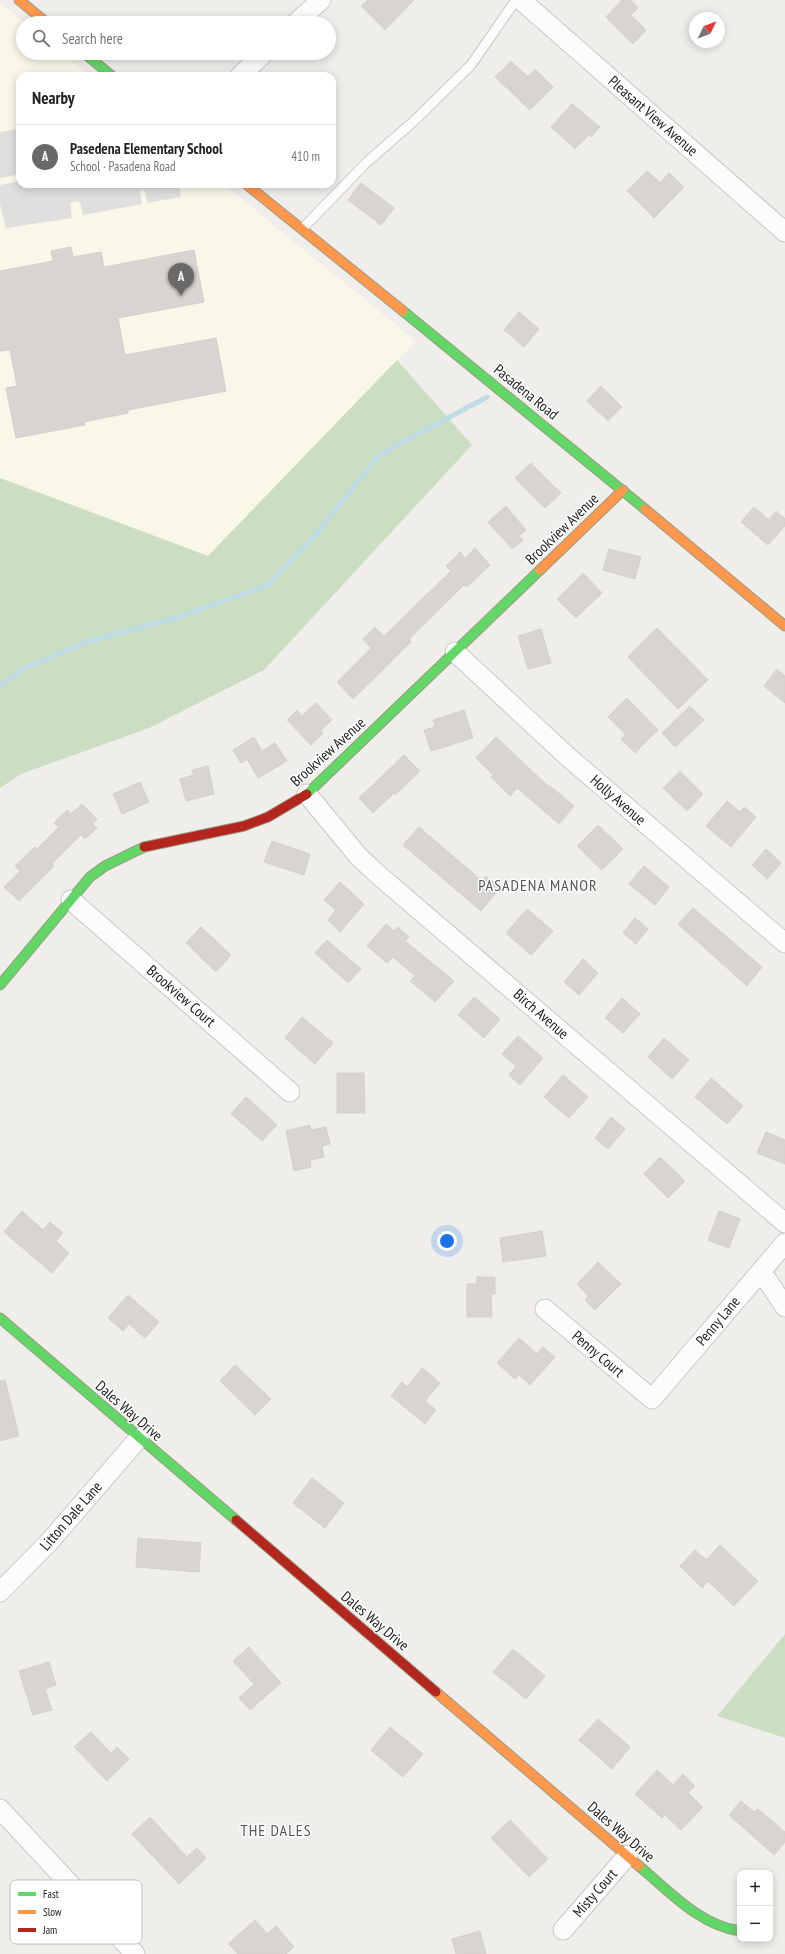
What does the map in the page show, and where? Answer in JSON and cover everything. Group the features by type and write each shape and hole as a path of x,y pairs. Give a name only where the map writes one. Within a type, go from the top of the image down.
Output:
{"street":[{"path":"19,0 38,16"},
{"path":"303,16 320,0"},
{"name":"Pleasant View Avenue","path":"522,0 785,232"},
{"path":"93,60 107,72"},
{"path":"244,72 257,60"},
{"name":"Pasadena Road","path":"251,188 623,490 785,626"},
{"name":"Brookview Avenue","path":"0,985 90,877 105,866 120,857 148,847 244,826 268,817 307,794 623,490"},
{"name":"Holly Avenue","path":"455,652 567,756 785,943"},
{"name":"Birch Avenue","path":"307,794 359,857 383,879 785,1223"},
{"name":"Brookview Court","path":"71,900 290,1092"},
{"name":"Penny Lane","path":"652,1399 785,1243"},
{"path":"761,1271 785,1307"},
{"name":"Penny Court","path":"544,1309 652,1399"},
{"name":"Dales Way Drive","path":"0,1318 628,1855 690,1910 708,1921 730,1930 737,1931"},
{"name":"Litton Dale Lane","path":"0,1592 50,1541 140,1438"},
{"path":"0,1809 66,1880"},
{"name":"Misty Court","path":"563,1930 628,1855"},
{"path":"125,1944 134,1954"}],"lane":[{"path":"302,229 367,162 414,121 471,65 516,0"}],"shaded area":[{"path":"0,3 16,16 16,60 71,60 85,72 16,72 16,188 228,188 416,341 208,556 0,478"},
{"path":"16,130 16,175 0,178 0,132"},
{"path":"16,182 16,188 180,188 181,197 147,203 145,191 143,190 140,191 142,204 83,215 80,202 76,201 70,203 72,218 6,228 0,204 0,185"}],"green space":[{"path":"397,360 472,445 264,670 149,728 21,774 0,788 0,478 208,556"},
{"path":"785,1634 785,1738 717,1716"}],"building":[{"path":"368,0 414,0 385,30 361,6"},
{"path":"622,0 631,0 638,8 631,15 646,30 633,44 606,17"},
{"path":"511,61 528,77 535,69 553,87 530,110 495,77"},
{"path":"572,104 600,127 591,137 589,135 575,149 551,127"},
{"path":"647,171 660,183 669,173 684,187 654,218 627,191"},
{"path":"361,183 394,208 381,225 348,200"},
{"path":"71,247 73,257 101,252 104,267 194,250 204,302 118,318 125,355 216,338 226,391 128,410 128,413 84,422 85,425 16,438 6,388 17,386 10,350 0,351 0,271 53,261 51,251"},
{"path":"519,312 539,329 524,347 504,330"},
{"path":"601,386 622,407 608,421 587,401"},
{"path":"531,463 561,493 545,508 515,478"},
{"path":"506,506 526,530 519,536 523,540 512,549 488,522"},
{"path":"754,507 769,520 776,511 785,519 785,526 768,545 741,522"},
{"path":"475,548 490,565 467,587 464,585 409,639 411,642 353,699 337,682 371,648 363,639 375,627 384,636 451,571 446,566 460,552 465,558"},
{"path":"609,549 641,557 635,579 603,570"},
{"path":"583,573 602,593 576,618 557,599"},
{"path":"657,628 708,680 678,709 628,657"},
{"path":"541,629 551,663 528,669 518,636"},
{"path":"777,669 785,676 785,703 764,686"},
{"path":"627,698 658,730 635,753 621,739 626,735 608,717"},
{"path":"316,703 332,720 321,730 323,733 311,745 287,720 297,710 302,716"},
{"path":"690,706 704,720 675,747 662,733"},
{"path":"464,710 473,738 431,751 424,730 435,727 433,720"},
{"path":"254,737 262,751 275,743 287,761 258,778 247,759 241,763 233,750"},
{"path":"496,737 548,786 549,785 574,806 559,824 517,788 510,796 491,777 493,775 476,758"},
{"path":"404,755 420,771 395,795 394,793 373,813 359,798"},
{"path":"208,766 214,794 186,801 180,779 194,775 192,770"},
{"path":"680,771 703,794 687,811 663,788"},
{"path":"140,782 149,802 122,814 113,794"},
{"path":"727,801 740,812 744,807 756,817 731,847 706,826"},
{"path":"82,804 97,819 92,824 97,828 85,839 81,835 52,864 54,866 19,901 4,887 20,871 15,866 35,847 37,849 59,827 54,823 67,810 71,814"},
{"path":"598,825 623,849 602,870 577,846"},
{"path":"419,827 482,881 486,876 500,888 481,911 403,845"},
{"path":"272,841 310,854 304,875 264,862"},
{"path":"766,849 781,863 767,879 752,865"},
{"path":"644,866 669,887 655,905 629,884"},
{"path":"340,882 364,904 340,932 328,920 336,910 324,900"},
{"path":"693,908 762,967 747,986 678,924"},
{"path":"527,909 553,931 531,955 506,933"},
{"path":"635,918 648,929 636,944 623,933"},
{"path":"386,924 394,931 398,927 409,937 405,941 454,981 435,1002 410,981 415,976 393,957 387,963 367,946"},
{"path":"201,927 231,955 216,972 186,943"},
{"path":"327,940 361,969 348,983 315,953"},
{"path":"583,959 598,973 579,995 564,982"},
{"path":"474,997 500,1019 484,1038 458,1015"},
{"path":"622,998 640,1014 623,1033 605,1018"},
{"path":"302,1017 333,1043 315,1064 285,1038"},
{"path":"518,1036 543,1058 520,1085 509,1075 516,1066 502,1054"},
{"path":"664,1038 689,1060 672,1079 648,1057"},
{"path":"337,1073 364,1073 365,1113 337,1113"},
{"path":"563,1075 588,1097 569,1118 544,1097"},
{"path":"711,1078 743,1106 727,1124 695,1097"},
{"path":"246,1097 277,1125 262,1141 231,1114"},
{"path":"611,1117 625,1129 608,1149 595,1138"},
{"path":"310,1125 311,1130 326,1127 330,1144 322,1146 324,1157 310,1160 311,1167 294,1171 286,1131"},
{"path":"766,1132 785,1140 785,1164 757,1153"},
{"path":"660,1157 685,1181 668,1198 644,1174"},
{"path":"22,1211 43,1230 50,1222 63,1233 56,1241 69,1253 52,1273 4,1232"},
{"path":"719,1211 740,1219 729,1248 708,1240"},
{"path":"542,1231 546,1256 503,1262 500,1238"},
{"path":"598,1262 621,1284 595,1310 585,1300 588,1296 577,1284"},
{"path":"477,1277 495,1277 495,1294 491,1294 492,1317 467,1317 467,1284 477,1284"},
{"path":"128,1295 159,1322 145,1338 129,1324 123,1331 108,1318"},
{"path":"519,1338 537,1354 543,1347 555,1357 530,1385 519,1375 515,1379 497,1363"},
{"path":"235,1365 271,1399 255,1415 220,1381"},
{"path":"422,1368 440,1383 425,1401 436,1410 425,1424 391,1396 402,1382 407,1387"},
{"path":"5,1380 19,1436 0,1441 0,1381"},
{"path":"312,1478 344,1503 325,1528 293,1503"},
{"path":"138,1538 201,1543 199,1572 136,1567"},
{"path":"720,1545 758,1581 734,1606 708,1581 702,1588 680,1566 695,1550 706,1560"},
{"path":"249,1647 281,1683 250,1710 239,1698 254,1684 233,1661"},
{"path":"513,1649 545,1676 526,1699 493,1672"},
{"path":"49,1662 56,1685 45,1689 52,1710 33,1715 19,1671"},
{"path":"598,1719 630,1747 612,1769 579,1740"},
{"path":"390,1727 423,1754 403,1777 371,1750"},
{"path":"91,1732 111,1753 117,1747 129,1759 107,1781 74,1747"},
{"path":"657,1770 673,1785 683,1774 695,1786 688,1793 703,1807 681,1830 665,1815 662,1818 635,1794"},
{"path":"741,1801 754,1812 758,1809 785,1832 785,1842 774,1855 729,1815"},
{"path":"150,1817 187,1857 197,1848 206,1858 179,1884 132,1834"},
{"path":"510,1820 548,1859 529,1877 491,1838"},
{"path":"255,1920 267,1934 276,1926 294,1947 286,1954 238,1954 228,1944"},
{"path":"480,1931 486,1954 456,1954 452,1939"}],"waterway":[{"path":"0,686 22,669 89,641 176,618 268,585 317,533 379,455 487,397"}],"traffic: fast":[{"path":"93,60 107,72"},
{"path":"403,311 645,509"},
{"path":"307,794 540,570"},
{"path":"0,985 90,877 105,866 144,847"},
{"path":"0,1318 236,1520"},
{"path":"639,1866 685,1906 711,1922 725,1928 737,1930"}],"traffic: slow":[{"path":"19,0 38,16"},
{"path":"251,188 403,311"},
{"path":"540,570 623,490"},
{"path":"645,509 785,626"},
{"path":"436,1692 639,1866"}],"traffic: jam":[{"path":"144,847 244,826 268,817 307,794"},
{"path":"236,1520 436,1692"}],"place":[{"name":"Pasedena Elementary School","path":"181,296"}],"district":[{"name":"PASADENA MANOR","path":"538,885"},
{"name":"THE DALES","path":"276,1830"}]}
